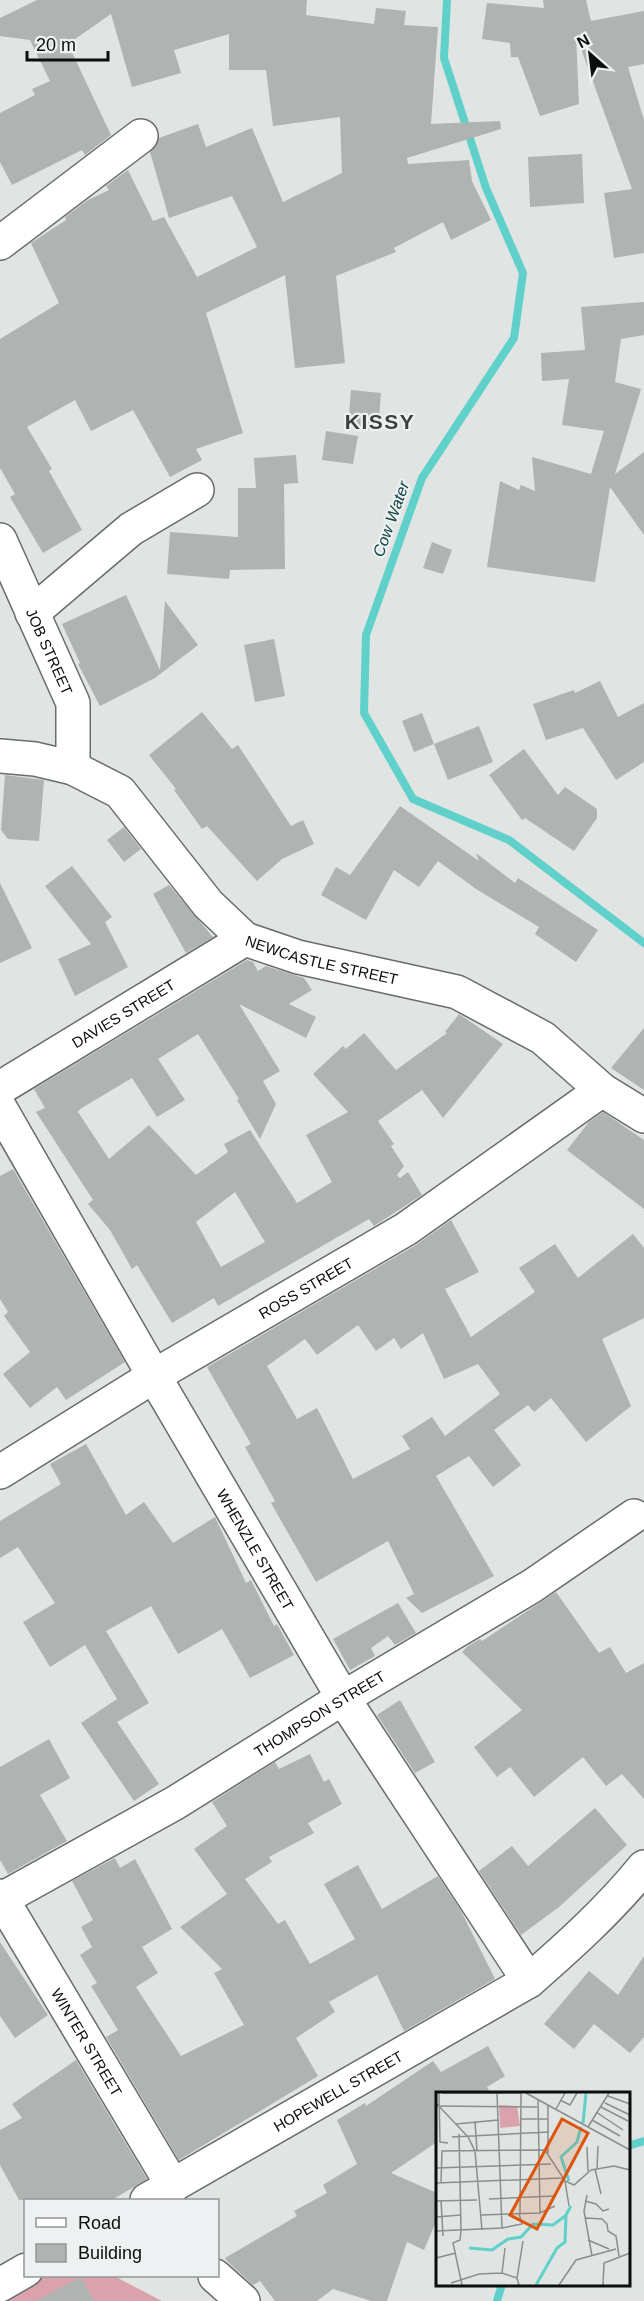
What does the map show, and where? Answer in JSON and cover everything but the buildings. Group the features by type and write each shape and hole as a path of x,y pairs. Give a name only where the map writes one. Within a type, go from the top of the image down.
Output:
{"street":[{"path":"0,243 141,136"},
{"path":"32,613 131,529 197,490"},
{"name":"JOB STREET","path":"0,540 73,703 73,768"},
{"name":"NEWCASTLE STREET","path":"0,756 35,759 73,768 120,792 208,904 245,939 298,957 457,992 543,1038 602,1090 644,1116"},
{"name":"DAVIES STREET","path":"0,1088 245,939"},
{"name":"ROSS STREET","path":"0,1472 154,1376 406,1229 602,1090"},
{"name":"WHENZLE STREET","path":"0,1108 343,1698 529,1981"},
{"name":"THOMPSON STREET","path":"1,1898 176,1803 343,1698 532,1586 634,1516"},
{"path":"529,1981 632,1902 644,1868"},
{"name":"WINTER STREET","path":"1,1898 159,2196"},
{"name":"HOPEWELL STREET","path":"159,2196 529,1981"},
{"path":"0,2284 24,2271"},
{"path":"216,2277 243,2301"}],"shaded area":[{"path":"34,2277 116,2277 162,2301 0,2301"}],"waterway":[{"name":"Cow Water","path":"447,0 444,58 486,188 523,273 514,338 422,478 366,635 364,713 413,799 509,840 644,943"},
{"path":"629,2146 644,2141"},
{"path":"497,2301 501,2286"}],"district":[{"name":"KISSY","path":"380,421"}]}
